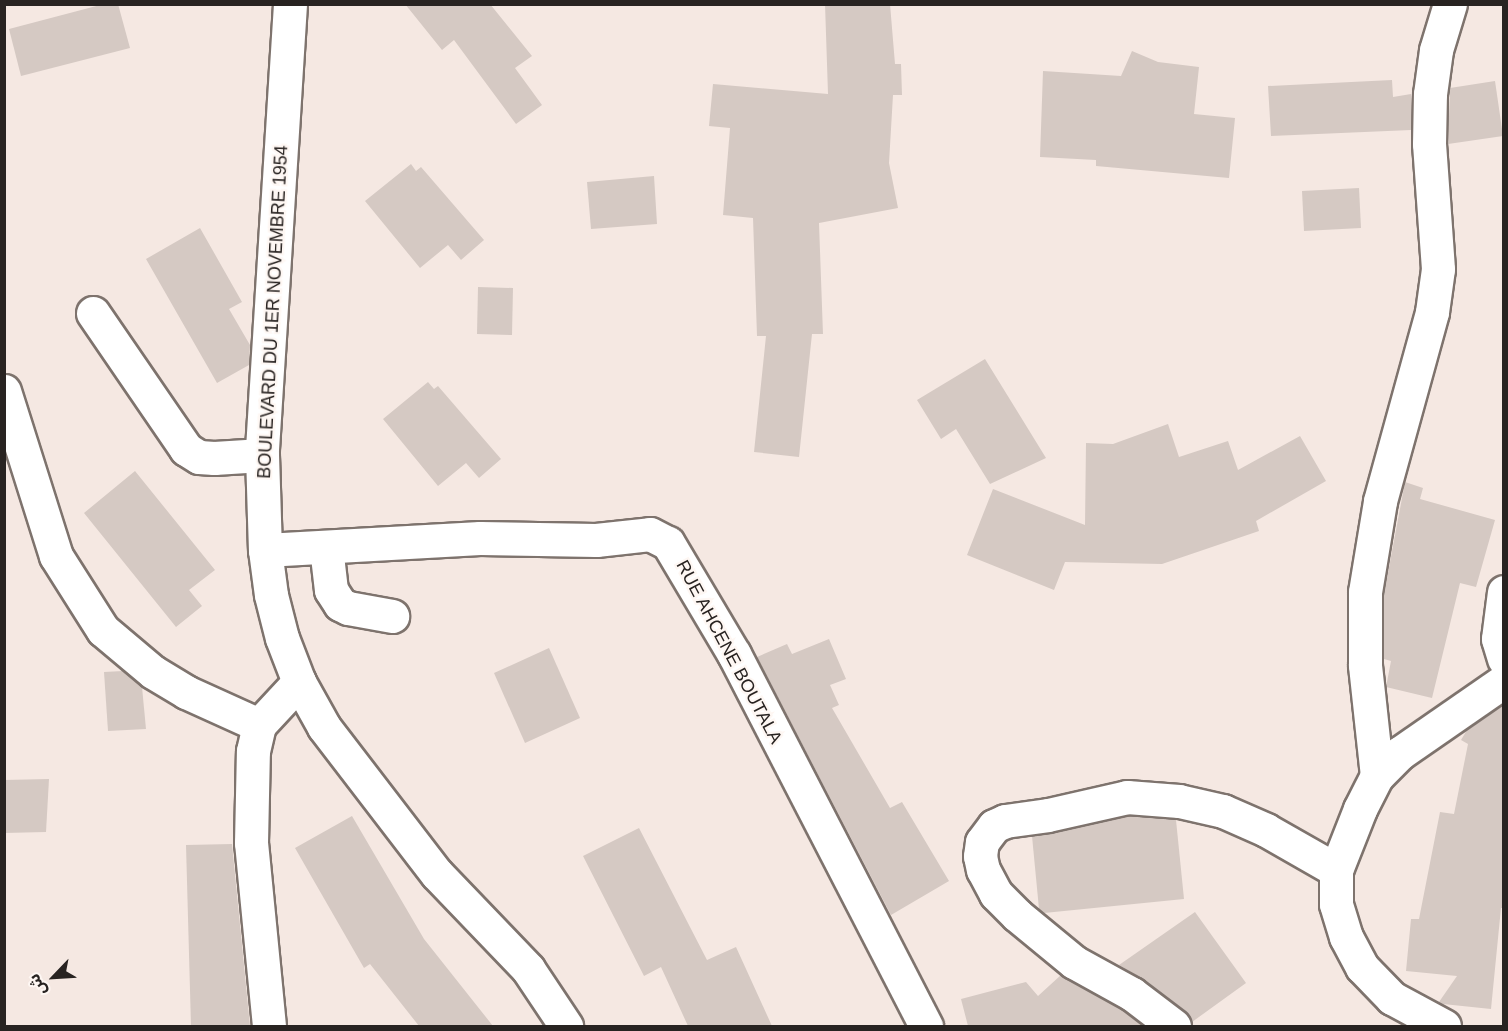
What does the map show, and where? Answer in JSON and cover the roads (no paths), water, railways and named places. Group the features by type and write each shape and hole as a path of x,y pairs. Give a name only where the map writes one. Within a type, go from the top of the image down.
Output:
{"street":[{"name":"BOULEVARD DU 1ER NOVEMBRE 1954","path":"290,4 262,455 266,550 276,617 298,682 324,727 430,864 528,969 567,1026"},
{"path":"1377,776 1365,665 1365,592 1380,501 1432,312 1438,269 1429,144 1430,94 1436,50 1450,4"},
{"path":"93,313 186,449 199,457 262,455"},
{"path":"4,391 56,556 103,630 153,672 186,692 259,725"},
{"name":"RUE AHCENE BOUTALA","path":"266,550 480,538 596,540 650,534 668,543 690,575 734,654 926,1026"},
{"path":"326,546 331,590 340,604 348,608 392,616"},
{"path":"1503,592 1498,639 1503,658"},
{"path":"1444,1026 1392,998 1362,967 1346,937 1336,904 1336,870 1360,809 1377,776 1400,753 1503,681"},
{"path":"268,1026 251,843 250,794 253,751 259,725 298,682"},
{"path":"1174,1026 1132,994 1074,963 1017,915 996,894 983,870 980,856 982,842 994,826 1005,821 1048,815 1127,797 1179,801 1223,811 1304,850 1336,870"}]}
